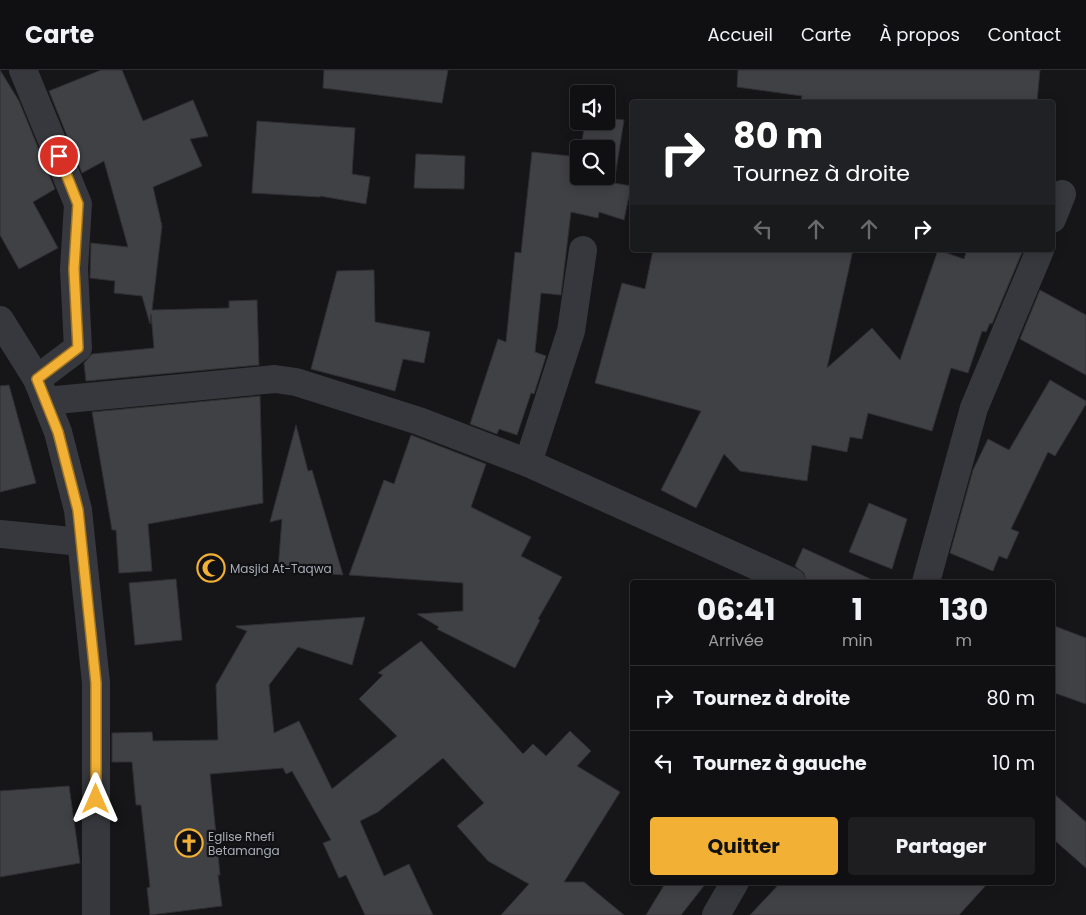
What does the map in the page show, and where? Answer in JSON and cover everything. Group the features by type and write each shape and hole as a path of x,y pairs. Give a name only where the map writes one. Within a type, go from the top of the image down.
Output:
{"street":[{"path":"23,70 78,204 74,269 78,348 42,390"},
{"path":"528,463 571,331 583,250"},
{"path":"927,580 974,408 1039,252"},
{"path":"0,320 42,390 58,432 78,510 96,683 96,915"},
{"path":"42,390 275,379 296,382 419,421 528,463 788,580"},
{"path":"0,534 81,542"},
{"path":"716,915 733,885"}],"building":[{"path":"0,70 19,101 55,189 33,202 58,248 19,269 0,235"},
{"path":"101,70 122,70 143,121 193,100 208,136 190,139 202,166 153,187 162,226 152,310 229,308 229,301 257,300 259,365 86,381 84,363 92,354 154,348 151,314 150,324 142,296 114,293 115,281 90,278 91,243 128,247 104,161 82,173 49,91"},
{"path":"324,70 448,70 442,103 323,88"},
{"path":"738,70 1040,70 1037,100 801,100 802,96 737,87"},
{"path":"615,119 624,120 615,177 615,140 582,140 584,130 615,130"},
{"path":"257,121 355,128 352,174 370,177 366,204 320,196 252,193"},
{"path":"532,152 570,156 570,185 615,185 615,183 630,186 630,191 624,220 599,212 598,218 571,212 561,295 541,293 535,352 546,356 534,394 531,393 517,435 499,429 497,434 470,424 498,339 506,342 515,252 521,253"},
{"path":"416,154 465,156 464,189 414,188"},
{"path":"653,252 853,252 827,368 872,328 900,360 937,252 944,252 964,259 966,252 1022,252 992,324 990,323 986,332 982,331 968,373 951,368 932,431 868,413 862,439 850,437 847,452 812,445 807,481 740,471 724,454 696,508 661,490 701,411 595,383 622,283 645,289"},
{"path":"374,270 375,322 430,332 424,363 403,359 395,391 311,369 337,271"},
{"path":"1040,290 1086,315 1086,375 1020,339"},
{"path":"1050,380 1086,401 1086,404 1055,456 1048,452 1011,529 1019,532 1007,559 999,556 993,571 950,553 973,470 988,439 1009,450"},
{"path":"9,385 36,483 0,492 0,386"},
{"path":"260,396 263,503 148,524 152,571 119,573 116,530 112,530 92,412"},
{"path":"296,425 308,471 312,470 343,575 278,570 282,519 270,522"},
{"path":"411,435 486,464 471,507 531,537 521,556 562,577 538,619 540,620 515,668 437,629 439,627 417,614 463,611 463,583 349,575 384,480 394,484"},
{"path":"869,503 907,519 892,569 849,552"},
{"path":"803,548 873,580 806,580 804,573 795,566"},
{"path":"176,579 182,640 135,645 129,583"},
{"path":"365,617 352,665 298,647 269,685 274,733 299,721 332,789 397,736 359,699 383,675 378,673 421,641 523,754 533,744 546,756 570,731 591,751 577,766 620,792 564,882 584,882 624,915 501,915 529,884 488,861 457,826 484,803 443,758 378,812 360,821 384,876 409,864 433,915 365,915 346,875 339,878 323,843 331,840 292,771 286,774 283,768 210,774 222,906 150,915 147,888 150,887 141,805 136,805 132,762 112,762 112,733 152,732 153,741 218,740 216,685 247,631 236,626"},
{"path":"1055,626 1086,638 1086,704 1055,693"},
{"path":"69,786 80,863 0,877 0,791"},
{"path":"1055,795 1086,822 1086,868 1055,841"},
{"path":"664,885 705,885 681,915 646,915"},
{"path":"778,885 986,885 959,915 750,915"}],"place":[{"name":"Masjid At-Taqwa","path":"211,568"},
{"name":"Eglise Rhefi Betamanga","path":"189,843"}],"route":[{"path":"59,156 78,204 74,269 78,348 37,379 58,432 78,510 96,683 96,799"}]}
